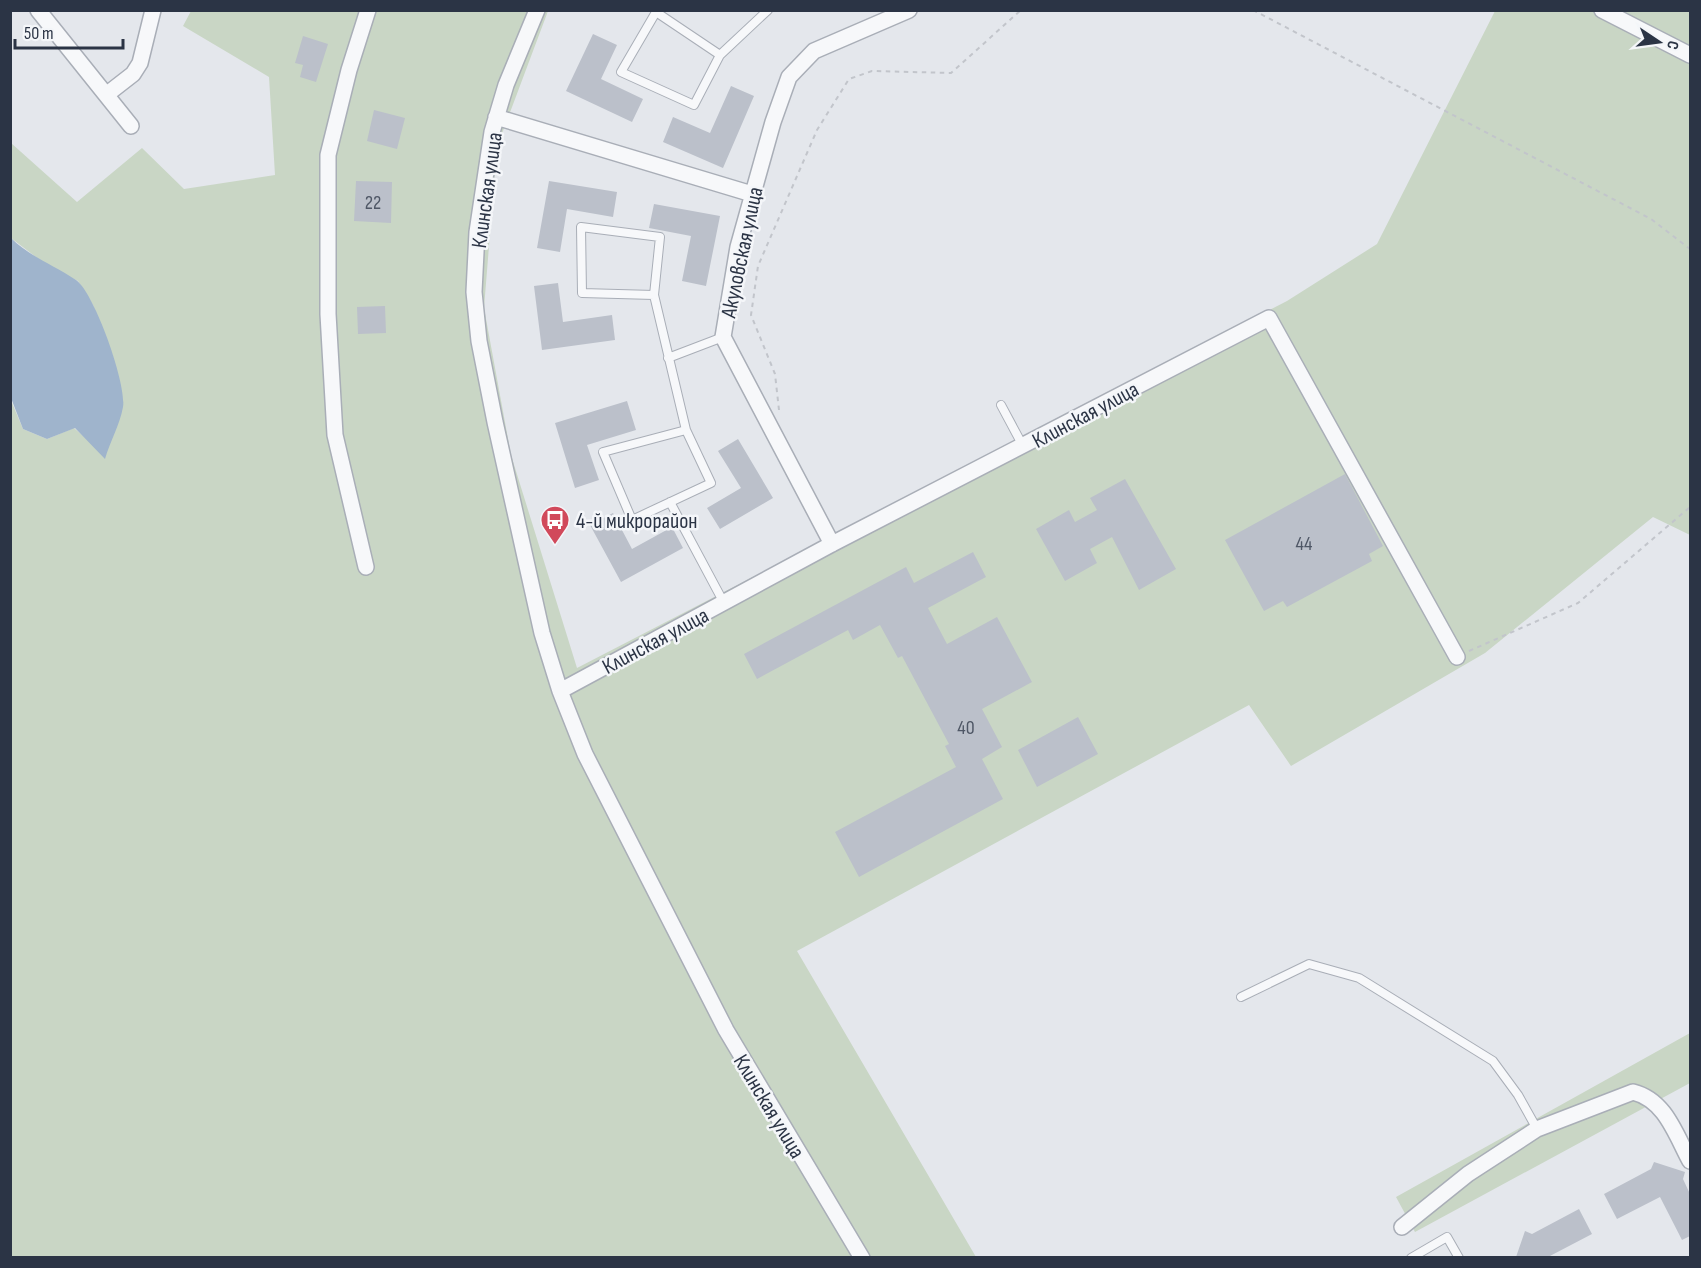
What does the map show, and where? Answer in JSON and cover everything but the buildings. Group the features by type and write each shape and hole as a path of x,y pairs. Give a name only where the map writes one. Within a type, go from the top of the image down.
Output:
{"street":[{"path":"38,10 130,126"},
{"path":"106,95 133,74 140,63 153,10"},
{"path":"366,567 335,435 328,314 328,155 349,70 368,10"},
{"name":"Клинская улица","path":"537,10 496,117 477,232 474,292 479,341 542,633 560,691 585,754 726,1030 862,1257"},
{"name":"Акуловская улица","path":"832,544 723,337 738,247 752,194 789,77 814,51 909,10"},
{"path":"1602,10 1690,55"},
{"path":"496,117 752,194"},
{"name":"Клинская улица","path":"560,691 832,544 1269,318 1457,657"},
{"path":"1402,1227 1468,1174 1537,1128 1633,1092 1649,1096 1661,1108 1690,1161"}],"lane":[{"path":"720,55 656,12 621,72 694,105 720,55 768,10"},
{"path":"654,294 582,293 581,227 660,237 654,294 686,430 711,483 632,520 603,452 686,430"},
{"path":"668,358 723,337"},
{"path":"1001,405 1023,447"},
{"path":"670,502 724,603"},
{"path":"1241,997 1309,964 1359,978 1493,1061 1518,1095 1537,1128"},
{"path":"1411,1257 1448,1237 1459,1257"}],"path":[{"path":"780,420 775,374 751,315 758,266 817,130 849,79 872,71 951,73 1022,10"},
{"path":"1253,10 1652,219 1690,249"},
{"path":"1457,657 1578,603 1690,507"}],"green space":[{"path":"191,11 548,11 497,147 484,308 511,455 577,668 1287,301 1377,244 1495,11 1690,11 1690,535 1653,517 1485,653 1291,766 1249,705 797,951 976,1257 11,1257 10,398 23,429 47,439 74,428 89,441 104,335 93,305 78,281 49,267 11,238 11,143 77,202 142,148 184,189 275,175 269,77 183,26"},
{"path":"1690,1033 1690,1083 1415,1232 1396,1197"}],"water":[{"path":"11,238 34,256 76,280 92,302 100,319 115,360 123,395 122,413 105,459 75,428 47,439 23,429 11,398"}],"place":[{"name":"4-й микрорайон","path":"555,546"}]}
